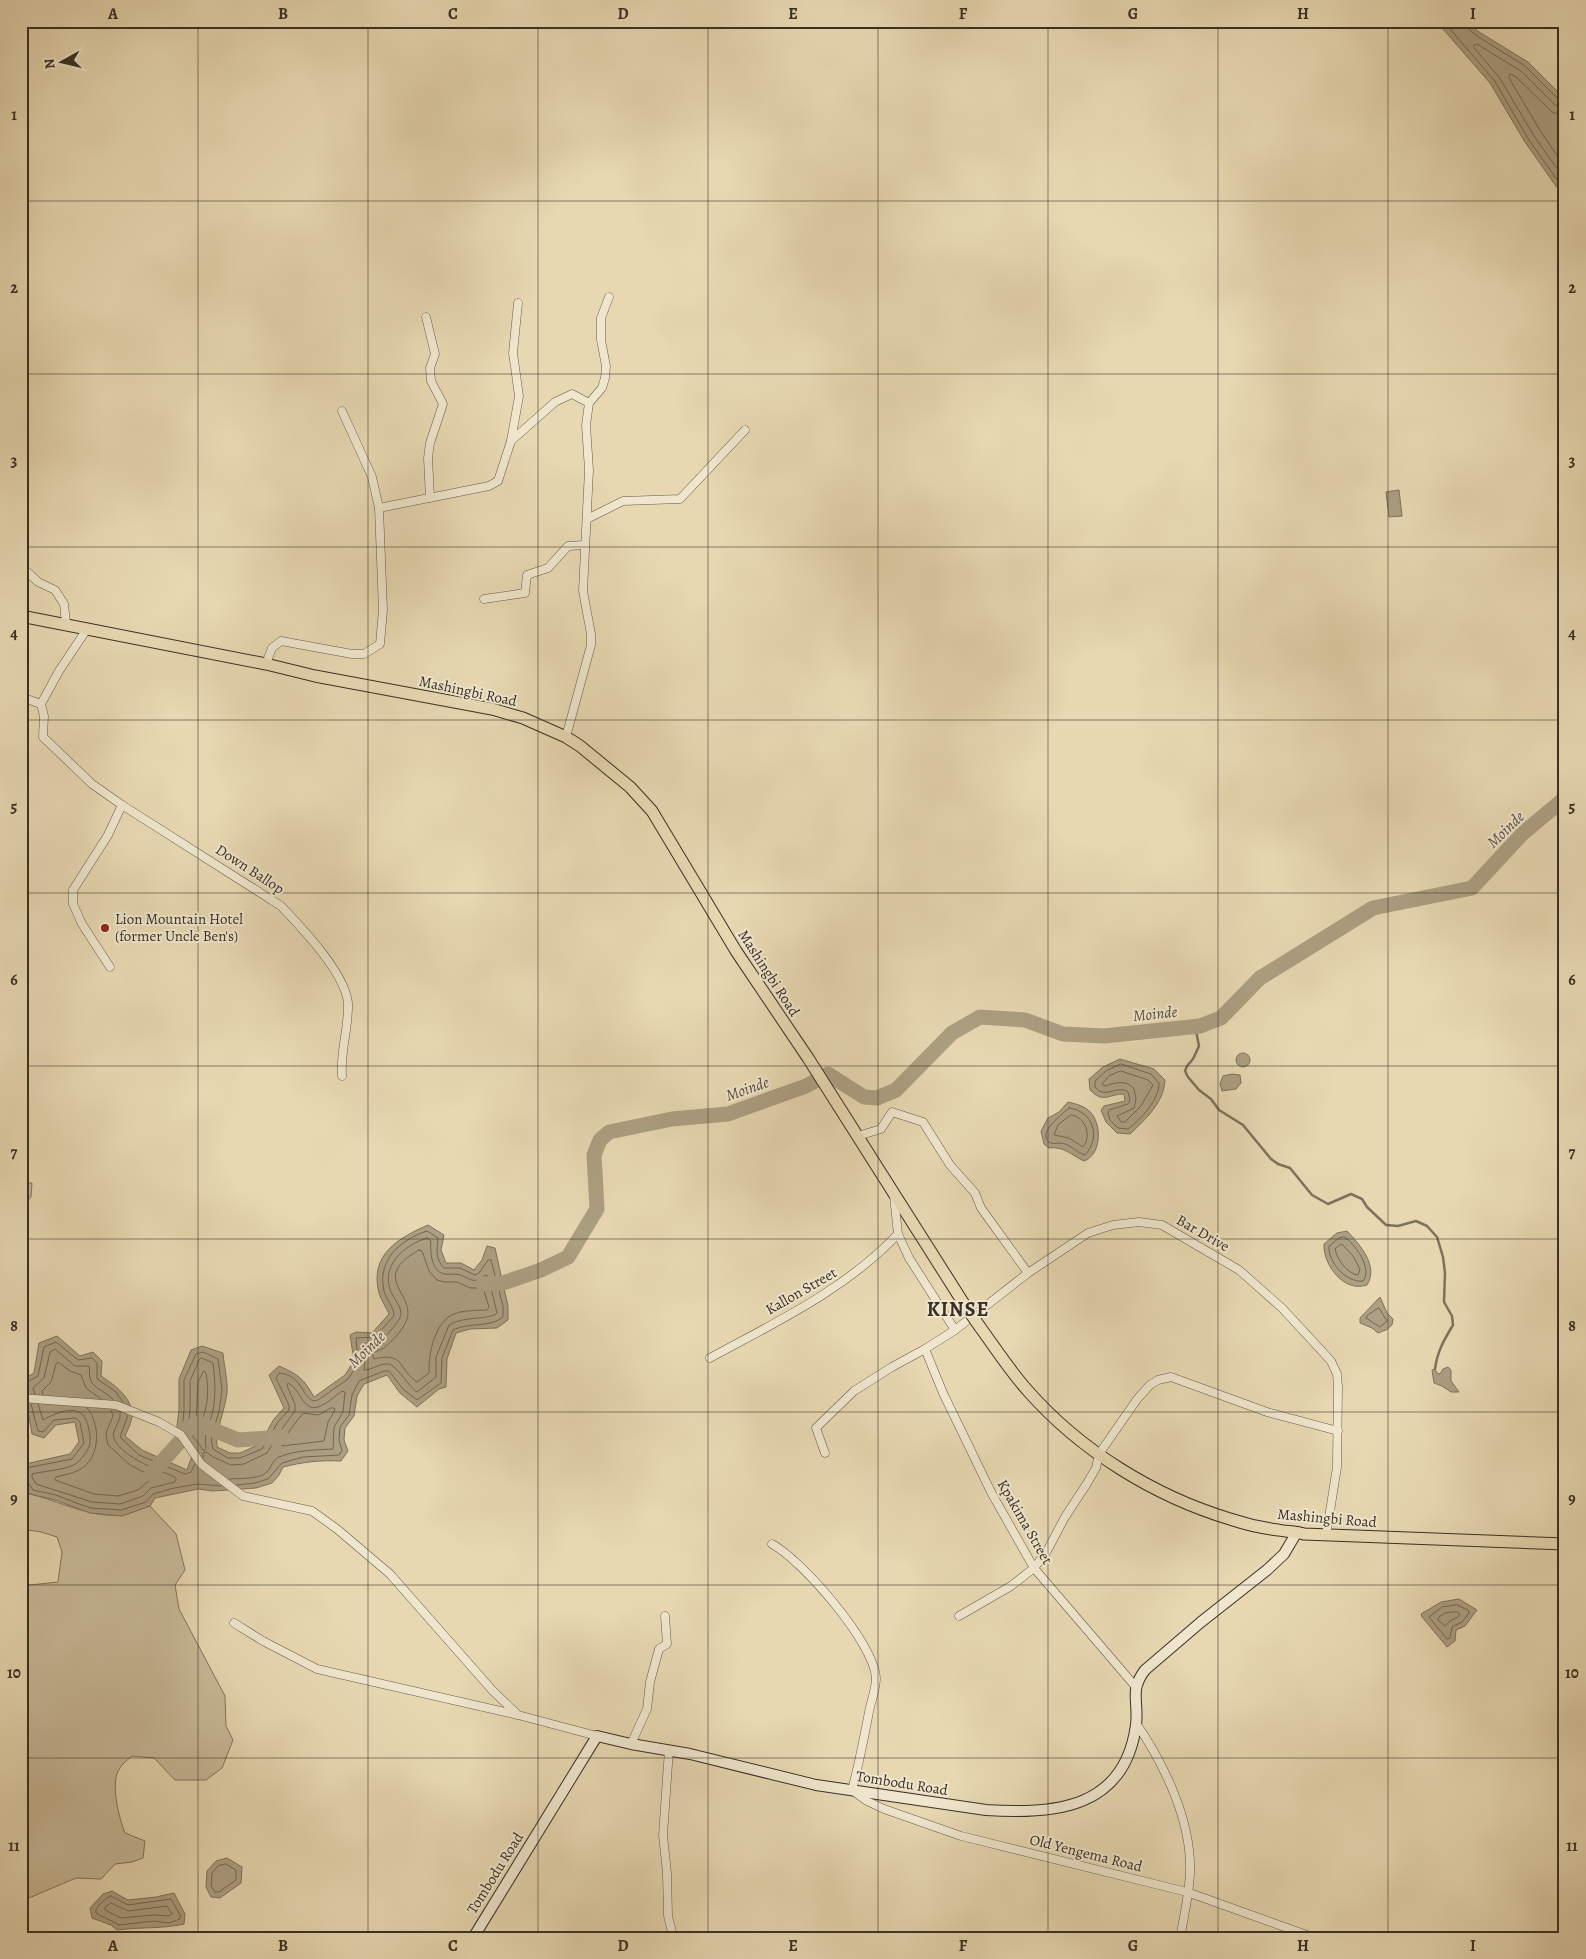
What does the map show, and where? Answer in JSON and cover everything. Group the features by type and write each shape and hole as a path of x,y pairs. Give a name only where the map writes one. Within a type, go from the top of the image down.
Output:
{"main road":[{"name":"Mashingbi Road","path":"21,616 66,623 87,629 266,664 315,676 492,710 523,718 566,737 587,751 630,787 652,812 736,951 858,1136"},
{"path":"858,1136 894,1194"},
{"name":"Mashingbi Road","path":"894,1194 964,1304 1015,1377 1034,1398 1099,1454 1134,1478 1176,1500 1230,1520 1279,1531 1326,1536 1565,1544"},
{"path":"1136,1686 1145,1670 1201,1622 1273,1565 1284,1554 1296,1532"},
{"name":"Tombodu Road","path":"473,1938 597,1736 630,1744 669,1750 816,1785 950,1806 1004,1811 1052,1808 1074,1804 1094,1796 1106,1788 1122,1768 1132,1747 1136,1722 1136,1686"}],"street":[{"path":"566,737 591,645 591,634 582,591 590,470 586,425 589,403 602,388 605,378 606,366 601,340 601,318 610,297"},
{"path":"379,508 489,486 498,481 511,441 519,396 513,353 518,303"},
{"path":"426,317 435,354 430,368 431,381 443,404 430,443 428,458 430,498"},
{"path":"511,441 555,402 572,394 589,403"},
{"path":"266,664 272,648 281,641 352,654 364,654 380,644 383,610 379,508 372,478 342,410"},
{"path":"587,520 623,501 680,499 745,430"},
{"path":"484,599 526,593 527,575 548,568 568,546 585,545"},
{"path":"21,566 38,582 55,590 64,604 66,623"},
{"path":"21,697 41,704 59,671 87,629"},
{"name":"Down Ballop","path":"41,704 44,716 43,737 48,744 92,784 281,906 317,947 329,962 345,990 348,1003 340,1062 342,1076"},
{"path":"110,967 72,904 73,890 108,835 122,805"},
{"path":"858,1136 881,1129 892,1112 923,1122 950,1165 975,1193 981,1208 1028,1273"},
{"path":"894,1194 898,1234 909,1258 955,1330"},
{"name":"Bar Drive","path":"825,1453 816,1428 854,1391 955,1330 1028,1273 1088,1233 1113,1226 1139,1222 1162,1225 1239,1270 1282,1308 1331,1361 1337,1374 1337,1467 1326,1536"},
{"name":"Kallon Street","path":"710,1358 797,1312 852,1277 898,1234"},
{"name":"Kpakima Street","path":"925,1349 960,1429 992,1494 1034,1568 1136,1686"},
{"path":"959,1616 1011,1586 1034,1568 1047,1551 1065,1517 1096,1468 1099,1454 1138,1398 1150,1385 1164,1377 1171,1377 1267,1412 1338,1431"},
{"path":"21,1398 116,1405 160,1422 181,1435 201,1464 243,1496 312,1511 337,1529 390,1574 492,1690 518,1715"},
{"path":"772,1544 792,1558 832,1601 867,1651 872,1662 876,1679 862,1753 852,1790"},
{"path":"630,1744 647,1709 650,1682 659,1649 667,1644 665,1616"},
{"path":"234,1623 263,1641 317,1669 518,1715 597,1736"},
{"path":"1136,1722 1154,1750 1171,1786 1179,1809 1189,1852 1190,1873 1180,1938"},
{"path":"669,1750 663,1835 667,1873 668,1916 675,1938"},
{"name":"Old Yengema Road","path":"852,1790 867,1801 884,1809 962,1836 1187,1892 1315,1938"}],"shaded area":[{"path":"21,1183 32,1183 31,1197 21,1208"},
{"path":"30,1494 98,1514 124,1515 150,1506 176,1534 185,1570 175,1585 179,1609 225,1696 226,1726 233,1740 222,1768 206,1780 175,1780 154,1758 132,1756 118,1771 115,1785 118,1811 125,1833 145,1841 143,1858 132,1862 115,1864 101,1879 76,1878 29,1898 21,1894 21,1576 30,1585 58,1582 62,1552 57,1537 21,1529 21,1496"}],"water":[{"path":"1436,21 1467,21 1479,32 1528,62 1565,99 1565,199 1525,142 1490,83"},
{"path":"1399,490 1402,516 1389,517 1386,492"},
{"path":"1243,1053 1248,1055 1250,1060 1248,1065 1243,1067 1238,1065 1236,1060 1238,1055"},
{"path":"1120,1059 1154,1069 1165,1080 1158,1103 1130,1134 1117,1133 1106,1122 1101,1110 1104,1106 1125,1101 1124,1094 1099,1097 1090,1090 1089,1079 1103,1067"},
{"path":"1240,1075 1241,1083 1236,1089 1222,1091 1220,1084 1223,1076"},
{"path":"1068,1102 1087,1109 1092,1114 1097,1126 1097,1147 1090,1158 1084,1161 1059,1148 1049,1148 1044,1144 1041,1131 1048,1118 1059,1112"},
{"path":"428,1225 444,1235 441,1250 446,1263 461,1263 474,1270 482,1260 487,1246 495,1248 508,1306 508,1320 497,1328 470,1329 456,1333 447,1359 446,1387 439,1389 417,1407 400,1393 387,1375 364,1384 357,1396 354,1416 345,1428 344,1440 348,1451 341,1461 312,1462 283,1467 272,1483 256,1488 213,1491 198,1489 155,1498 150,1506 122,1516 90,1513 55,1500 30,1494 21,1482 21,1465 70,1454 79,1442 75,1422 56,1425 44,1438 32,1434 22,1380 34,1373 39,1343 57,1336 80,1356 93,1352 102,1361 101,1376 123,1394 131,1407 131,1421 125,1436 142,1450 187,1470 192,1456 176,1434 179,1410 179,1379 191,1350 202,1346 223,1353 227,1393 217,1435 217,1447 230,1453 240,1453 260,1444 274,1419 284,1408 269,1375 279,1366 286,1369 300,1378 314,1397 345,1375 354,1361 350,1335 356,1332 372,1333 389,1314 380,1296 377,1280 378,1268 382,1258 397,1242"},
{"path":"1347,1231 1362,1249 1369,1263 1371,1271 1367,1285 1350,1285 1343,1281 1331,1268 1327,1260 1324,1244 1337,1233"},
{"path":"1380,1297 1387,1313 1393,1319 1392,1325 1378,1333 1360,1323 1360,1318"},
{"path":"1448,1367 1451,1370 1451,1381 1459,1392 1451,1392 1434,1383 1432,1370 1435,1369 1440,1374 1443,1369"},
{"path":"1459,1599 1477,1610 1465,1626 1456,1630 1455,1641 1447,1647 1421,1614 1441,1602"},
{"path":"227,1858 242,1867 241,1883 220,1898 211,1897 206,1887 207,1871 216,1861"},
{"path":"112,1891 128,1900 174,1893 185,1914 184,1924 117,1930 111,1925 92,1918 90,1908 103,1894"}],"waterway":[{"name":"Moinde","path":"483,1284 503,1283 541,1270 568,1257 597,1209 594,1155 600,1140 609,1132 672,1119 728,1114 806,1086 828,1074 864,1097 877,1098 896,1090 952,1033 980,1017 1025,1020 1063,1034 1104,1036 1200,1026 1221,1018 1260,978 1373,908 1472,888 1522,834 1565,798"},
{"path":"1195,1026 1199,1046 1185,1071 1188,1077 1199,1090 1211,1099 1219,1110 1243,1125 1271,1159 1278,1164 1290,1168 1312,1195 1328,1204 1351,1194 1362,1199 1367,1207 1386,1225 1398,1226 1416,1221 1427,1226 1437,1237 1443,1257 1445,1273 1444,1302 1452,1316 1453,1325 1439,1352 1435,1369"},
{"name":"Moinde","path":"151,1474 183,1438 187,1428 197,1423 238,1440 282,1437"}],"place":[{"name":"Lion Mountain Hotel (former Uncle Ben's)","path":"105,928"}],"district":[{"name":"KINSE","path":"958,1309"}]}
